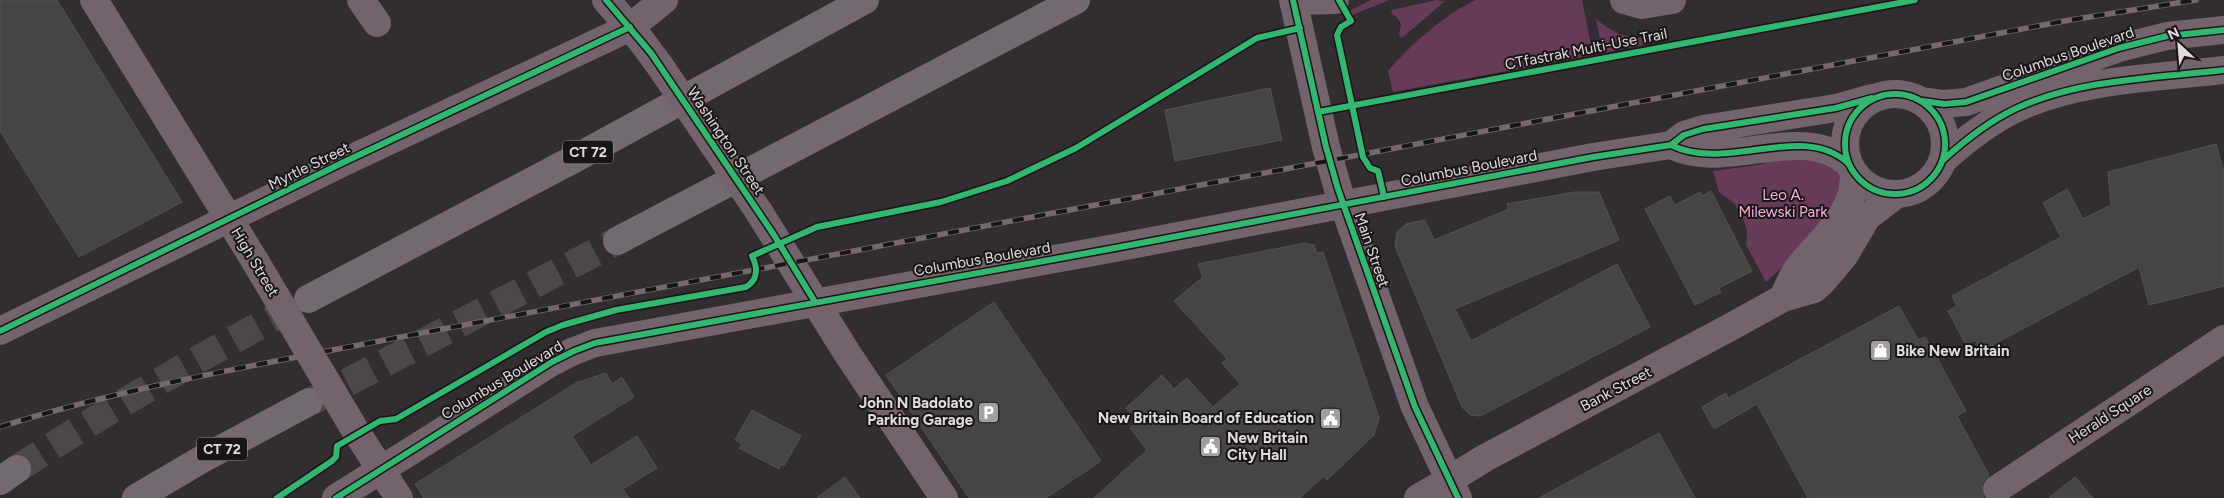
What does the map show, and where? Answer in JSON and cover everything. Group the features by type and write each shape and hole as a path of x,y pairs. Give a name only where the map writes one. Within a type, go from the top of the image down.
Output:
{"highway":[{"name":"CT 72","path":"308,300 574,159 865,0"},
{"path":"617,241 1078,1"},
{"name":"CT 72","path":"136,498 212,454 309,402"}],"main road":[{"name":"Washington Street","path":"606,0 660,66 759,212 847,353 944,498"},
{"name":"Main Street","path":"1294,0 1326,147 1343,205 1415,407 1453,489"},
{"path":"1418,498 1453,489"}],"street":[{"name":"High Street","path":"94,0 229,218 352,425 399,498"},
{"path":"361,0 377,23"},
{"name":"Myrtle Street","path":"0,331 229,218 630,27 664,0"},
{"path":"1294,0 1335,0"},
{"path":"1624,0 1642,5 1672,0"},
{"name":"Columbus Boulevard","path":"1922,101 1944,104 1966,102 2119,48 2167,36 2223,31"},
{"path":"1942,161 1975,132 1994,120 2033,102 2079,89 2224,70"},
{"path":"1783,298 1797,271 1824,240 1841,215 1851,194 1850,168 1844,146 1846,130 1854,114 1872,98 1895,93 1909,95 1922,101 1934,112 1942,127 1945,144 1942,161 1934,176 1923,185 1914,190 1898,194 1887,194 1874,190 1862,182 1850,168"},
{"name":"Columbus Boulevard","path":"336,498 541,368 579,348 609,340 1584,159 1671,145 1684,135 1703,129 1836,108 1872,98"},
{"name":"Columbus Boulevard","path":"1671,145 1682,150 1702,153 1742,152 1810,146 1835,154 1850,168"},
{"name":"Bank Street","path":"1453,489 1485,458 1783,298 1814,288 1822,282 1844,256 1867,217 1898,194"},
{"name":"Herald Square","path":"1997,489 2224,339"}],"green space":[{"path":"1371,0 1389,0 1350,16 1349,11"},
{"path":"1436,0 1445,1 1402,38 1399,35 1401,24 1396,16 1391,14 1392,10"},
{"path":"1475,0 1582,0 1593,55 1393,92 1388,71 1428,31"},
{"path":"1596,19 1615,32 1634,38 1650,38 1651,43 1628,48 1626,40 1613,43 1614,51 1603,53"},
{"name":"Leo A. Milewski Park","path":"1803,153 1825,163 1836,171 1840,183 1837,198 1829,214 1816,231 1766,282 1746,245 1747,231 1743,218 1734,203 1719,192 1713,171 1758,165"}],"building":[{"path":"0,0 57,0 182,202 79,257 0,131"},
{"path":"1270,88 1282,140 1175,161 1165,110"},
{"path":"2216,144 2224,171 2224,286 2149,305 2139,267 1981,351 1975,340 1966,345 1948,311 1957,306 1952,296 2061,237 2043,203 2067,189 2083,219 2111,205 2108,172"},
{"path":"1711,191 1752,271 1719,288 1721,292 1695,305 1645,209 1670,196 1675,205 1700,192 1702,196"},
{"path":"1575,192 1599,192 1619,240 1455,309 1471,341 1617,264 1650,327 1480,416 1470,415 1462,407 1395,246 1397,232 1406,224 1425,220 1434,240 1509,209 1507,204"},
{"path":"1305,243 1314,245 1317,253 1323,252 1379,418 1374,435 1327,480 1324,476 1300,498 1094,498 1147,450 1130,428 1138,421 1126,408 1162,375 1174,389 1187,378 1213,407 1240,384 1222,363 1227,359 1174,301 1203,277 1198,264"},
{"name":"John N Badolato Parking Garage","path":"994,302 1101,461 1046,498 969,498 886,375"},
{"path":"1899,306 1918,340 1925,337 1939,359 1966,411 1957,416 1989,475 1983,482 1984,498 1808,498 1757,404 1714,429 1702,407 1726,393 1728,398"},
{"path":"606,373 612,384 622,377 634,397 572,436 591,465 637,436 657,468 623,489 629,498 424,498 415,484 576,383"},
{"path":"752,410 801,436 784,466 781,464 779,469 739,448 742,444 735,440"},
{"path":"1659,433 1695,498 1539,498"},
{"path":"845,477 860,498 817,498"},
{"path":"2075,477 2093,498 2049,498"}],"tunnel":[{"path":"310,402 617,241"},
{"path":"17,469 87,424 231,341 305,301"}],"railway":[{"path":"0,427 125,393 295,357 2064,21 2196,0"}],"cycle path":[{"path":"606,0 651,53 774,235 815,302"},
{"path":"1293,0 1326,147 1338,189 1415,407 1458,498"},
{"path":"1339,0 1351,21 1341,27 1337,35 1363,157 1370,168 1378,171 1384,197"},
{"name":"CTfastrak Multi-Use Trail","path":"1318,112 1915,0"},
{"path":"0,331 342,163 630,27"},
{"path":"277,498 332,461 336,457 337,446 380,421 396,419 546,332 563,325 616,310 746,287 753,281 756,273 752,256 817,227 941,202 1007,181 1076,148 1257,38 1300,28"},
{"path":"1923,101 1944,104 1966,102 2119,48 2167,36 2224,30"},
{"path":"1942,161 1968,138 1987,125 2017,108 2041,98 2092,85 2224,70"},
{"path":"1895,94 1914,97 1931,108 1942,125 1945,144 1942,163 1931,180 1914,191 1895,194 1876,191 1859,180 1848,163 1845,144 1848,125 1859,108 1876,97 1895,94"},
{"path":"336,498 552,362 595,343 1115,248 1593,157 1671,145 1684,135 1703,129 1836,108 1872,98"},
{"path":"1671,145 1693,152 1716,154 1786,146 1808,146 1829,151 1848,163"}],"place":[{"name":"Bike New Britain","path":"1880,351"},
{"name":"John N Badolato Parking Garage","path":"989,412"},
{"name":"New Britain Board of Education","path":"1330,418"},
{"name":"New Britain City Hall","path":"1211,447"}]}
